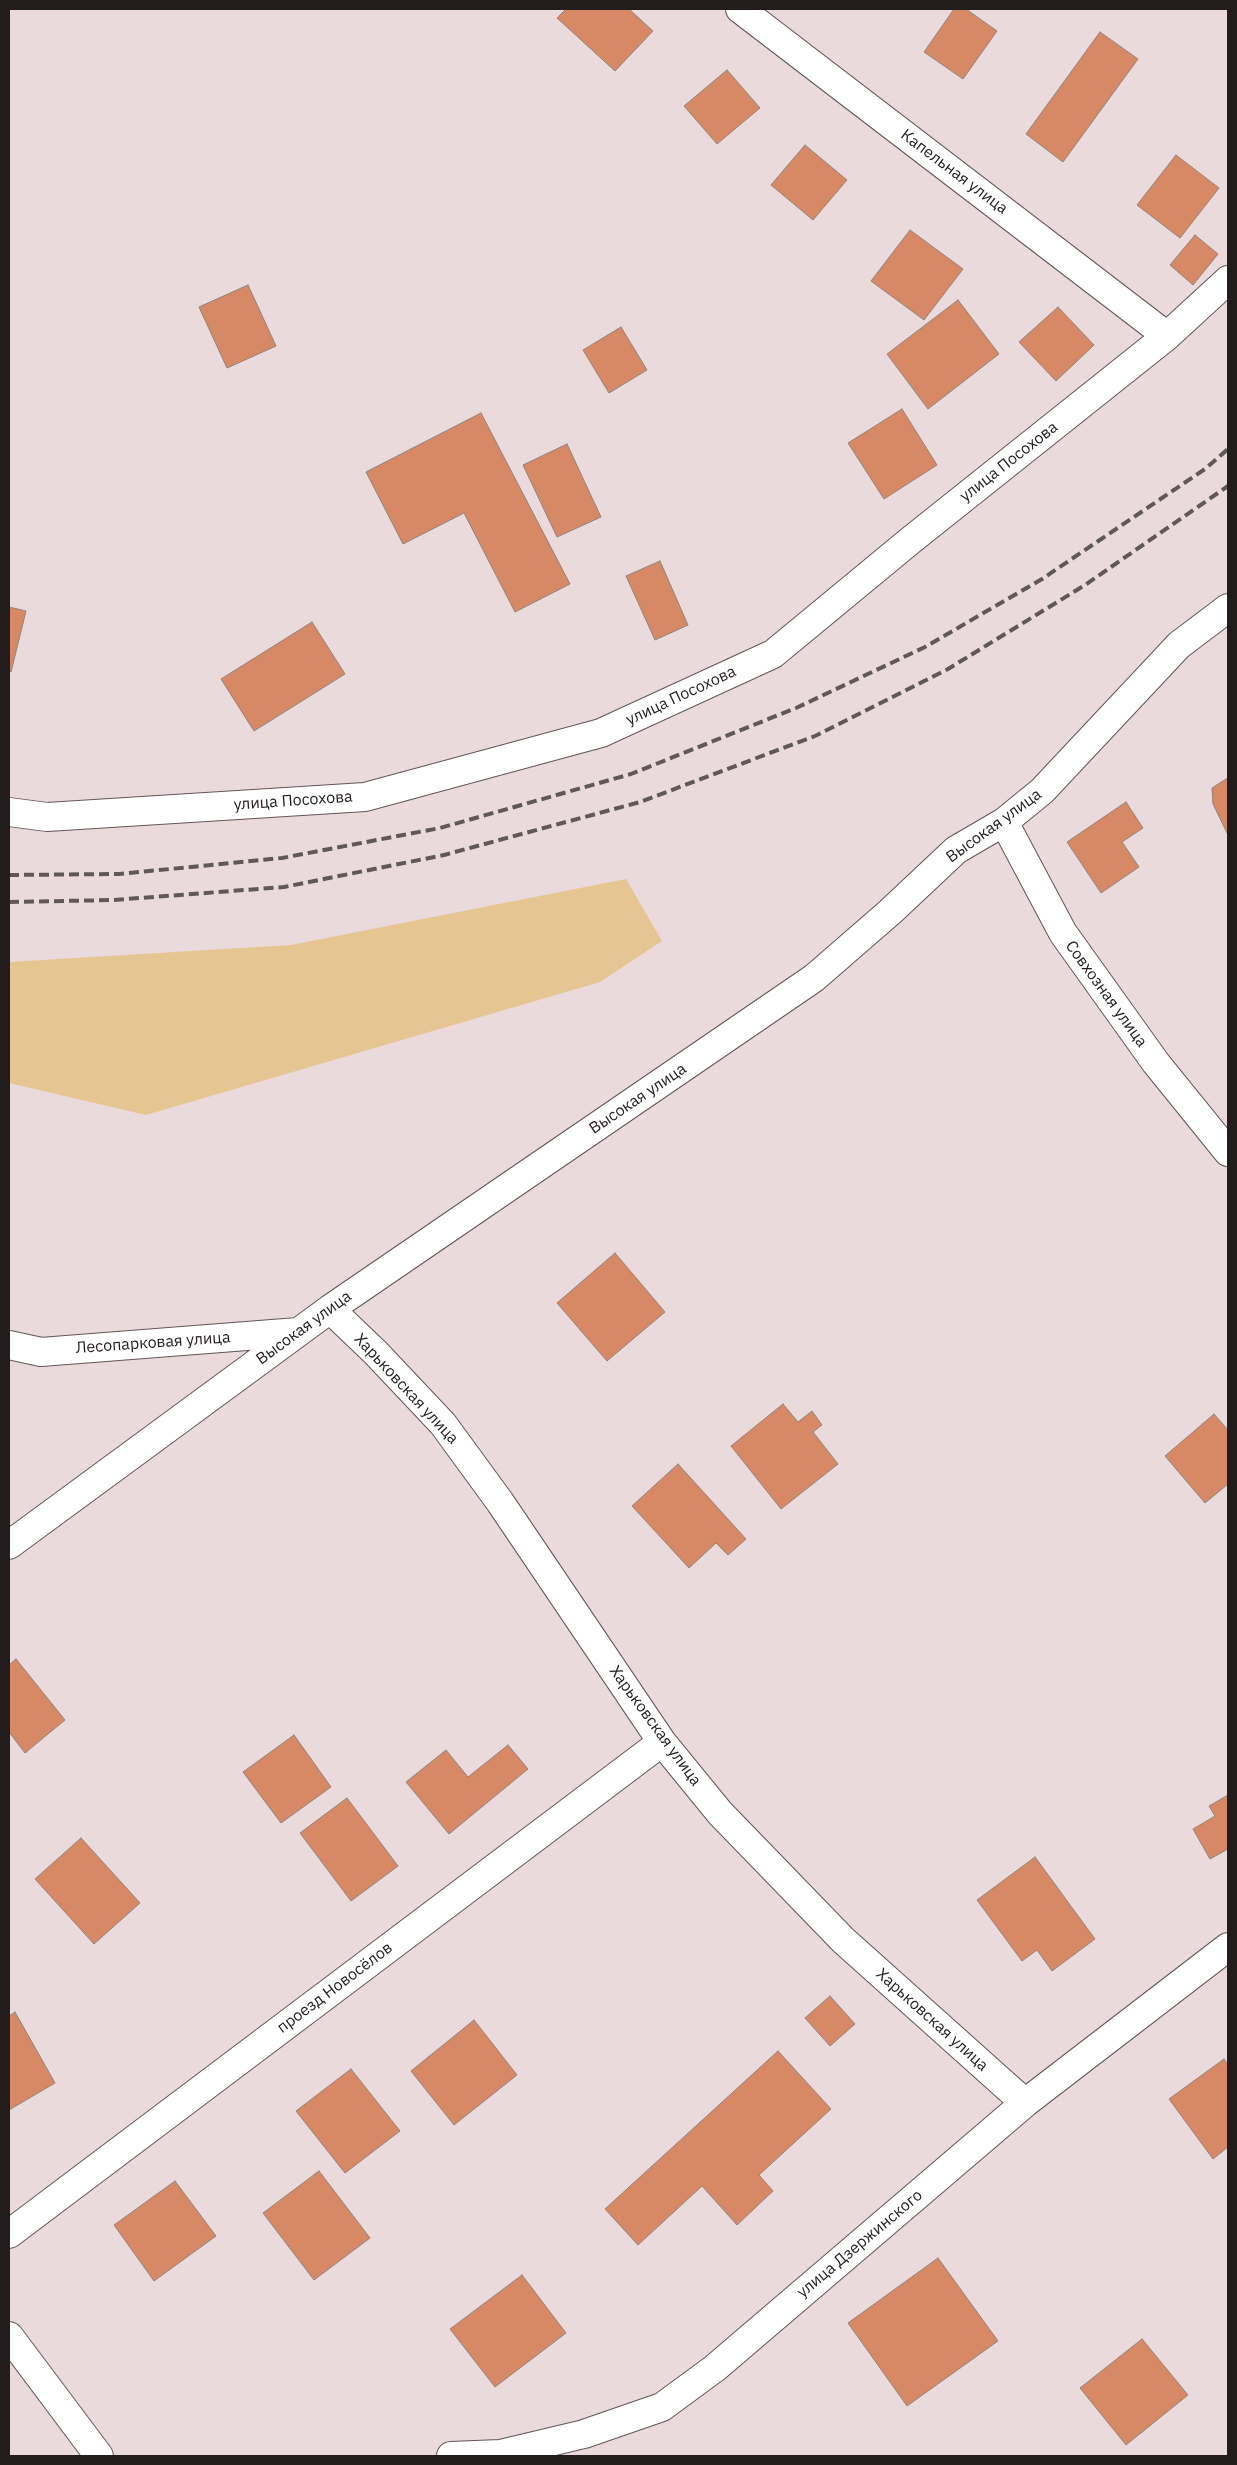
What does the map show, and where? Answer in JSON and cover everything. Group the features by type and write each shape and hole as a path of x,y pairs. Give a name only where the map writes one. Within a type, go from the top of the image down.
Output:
{"street":[{"name":"Капельная улица","path":"740,9 1167,336"},
{"name":"улица Посохова","path":"9,812 47,816 365,797 601,733 774,654 904,546 1167,336 1228,280"},
{"name":"Высокая улица","path":"9,1545 330,1309 814,978 890,912 956,850 1004,822 1042,791 1179,645 1228,608"},
{"name":"Совхозная улица","path":"1004,822 1063,933 1156,1063 1228,1152"},
{"name":"Харьковская улица","path":"330,1309 376,1353 444,1424 500,1502 662,1742 720,1813 843,1940 1026,2103"},
{"name":"Лесопарковая улица","path":"9,1345 41,1352 298,1332"},
{"name":"проезд Новосёлов","path":"9,2234 662,1742"},
{"name":"улица Дзержинского","path":"451,2456 510,2452 584,2434 662,2407 715,2368 1026,2103 1228,1947"},
{"path":"9,2336 100,2456"}],"shaded area":[{"path":"626,879 662,941 600,982 146,1115 9,1083 9,962 291,945"}],"building":[{"path":"566,9 629,9 653,31 615,71 557,18"},
{"path":"954,9 966,9 997,31 963,79 924,52"},
{"path":"1100,32 1138,59 1063,162 1026,134"},
{"path":"727,70 760,108 717,144 684,106"},
{"path":"805,145 847,180 813,220 771,185"},
{"path":"1176,155 1219,188 1180,238 1137,205"},
{"path":"910,230 963,269 924,320 871,281"},
{"path":"1195,235 1218,254 1193,285 1170,265"},
{"path":"248,285 276,346 227,368 199,307"},
{"path":"958,300 999,354 928,409 887,354"},
{"path":"1058,307 1094,345 1056,381 1019,342"},
{"path":"621,327 647,370 609,393 583,350"},
{"path":"902,409 937,465 884,499 848,443"},
{"path":"481,413 570,584 515,612 464,513 403,544 366,472"},
{"path":"567,444 601,517 557,537 523,465"},
{"path":"660,561 688,625 655,640 626,576"},
{"path":"9,607 26,611 11,672 9,671"},
{"path":"312,622 345,674 254,731 221,679"},
{"path":"1226,779 1228,780 1228,835 1213,804 1212,788"},
{"path":"1126,802 1143,828 1122,842 1139,867 1101,893 1067,842"},
{"path":"615,1253 665,1312 607,1361 557,1303"},
{"path":"783,1404 798,1422 812,1411 822,1425 813,1432 838,1464 781,1509 731,1446"},
{"path":"1214,1414 1228,1430 1228,1484 1205,1503 1165,1456"},
{"path":"678,1464 746,1539 728,1555 716,1543 689,1568 632,1506"},
{"path":"16,1659 65,1720 25,1753 9,1732 9,1665"},
{"path":"294,1735 331,1787 281,1823 243,1772"},
{"path":"508,1745 528,1769 449,1834 406,1782 446,1750 468,1777"},
{"path":"1228,1795 1228,1849 1210,1859 1193,1829 1215,1816 1209,1806"},
{"path":"347,1798 398,1866 351,1901 300,1833"},
{"path":"81,1838 140,1903 94,1944 35,1879"},
{"path":"1035,1857 1095,1939 1052,1971 1037,1950 1022,1961 977,1900"},
{"path":"830,1996 855,2024 830,2046 805,2018"},
{"path":"15,2012 55,2083 9,2110 9,2016"},
{"path":"474,2020 517,2075 454,2125 411,2071"},
{"path":"778,2051 831,2109 759,2175 773,2191 737,2225 702,2186 638,2245 605,2209"},
{"path":"1224,2059 1228,2065 1228,2147 1213,2159 1169,2099"},
{"path":"351,2069 400,2131 345,2173 296,2111"},
{"path":"319,2171 370,2238 314,2280 263,2213"},
{"path":"175,2181 216,2236 154,2281 114,2225"},
{"path":"938,2258 998,2341 907,2406 848,2323"},
{"path":"522,2275 566,2333 495,2387 450,2329"},
{"path":"1142,2339 1188,2395 1126,2445 1080,2388"}],"railway":[{"path":"9,875 119,874 282,858 440,828 631,774 796,708 925,647 1042,579 1205,469 1228,449"},
{"path":"9,902 114,900 284,887 444,855 640,802 815,736 948,669 1085,585 1228,486"}]}
